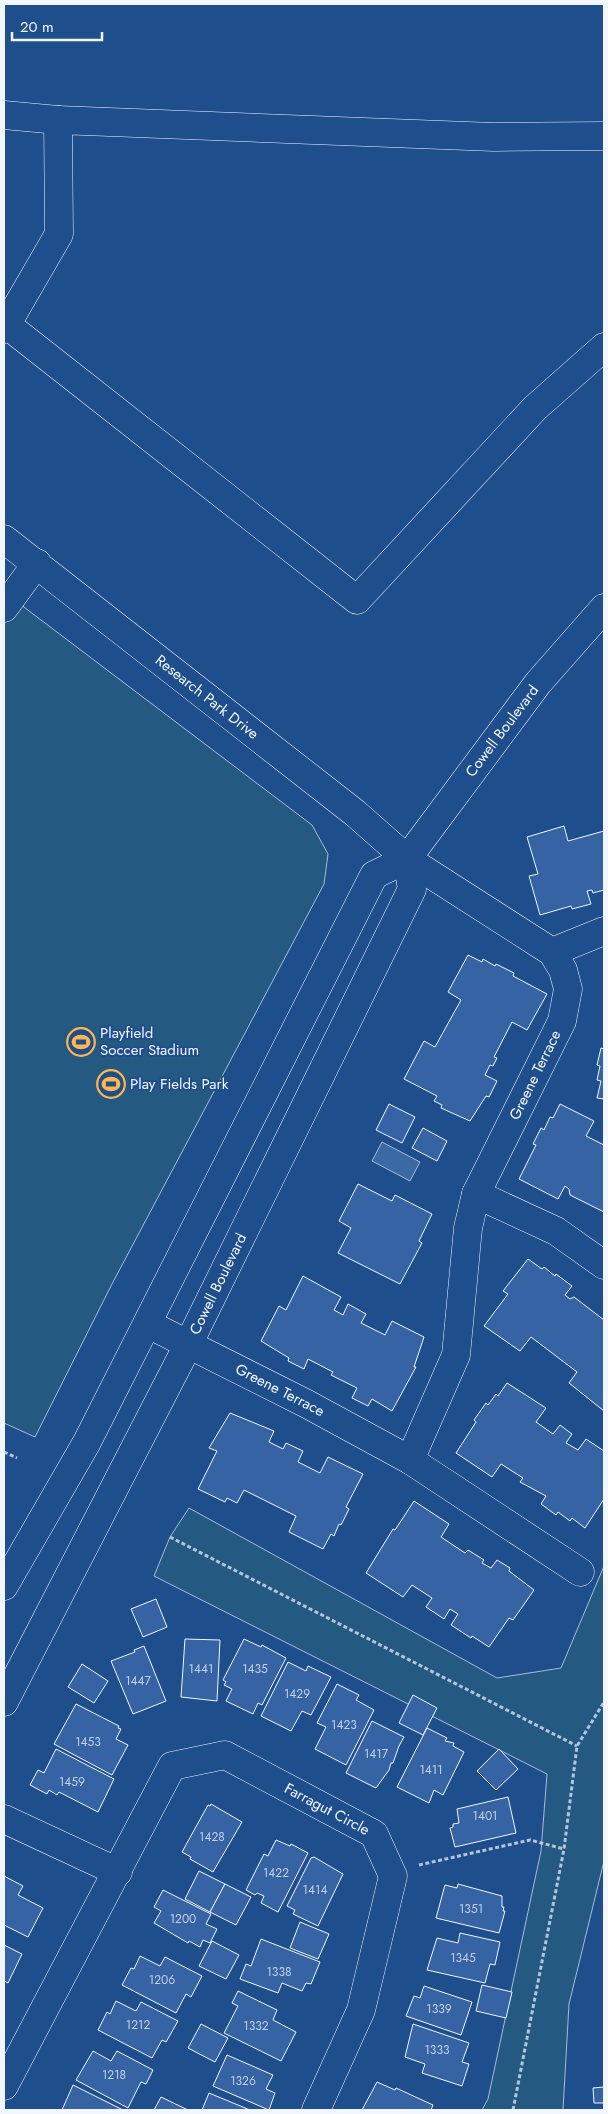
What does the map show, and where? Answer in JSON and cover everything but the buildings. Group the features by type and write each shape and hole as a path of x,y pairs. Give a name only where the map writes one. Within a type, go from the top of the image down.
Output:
{"street":[{"path":"4,115 58,120 494,137 604,136"},
{"path":"58,120 59,234 6,327 357,600 535,408 604,347"},
{"name":"Research Park Drive","path":"4,539 355,813 407,859"},
{"path":"4,608 37,563"},
{"name":"Cowell Boulevard","path":"4,1586 87,1442 374,875 407,859 538,683 604,608"},
{"name":"Cowell Boulevard","path":"4,1702 189,1343 412,889 407,859"},
{"name":"Greene Terrace","path":"407,859 552,952 563,970 568,989 562,1022 476,1194 468,1228 456,1355 410,1460"},
{"path":"552,952 604,931"},
{"path":"476,1194 556,1231 604,1265"},
{"name":"Greene Terrace","path":"148,1324 307,1404 410,1460 580,1572"},
{"name":"Farragut Circle","path":"4,2086 172,1766 225,1755 374,1834 394,1876"},
{"path":"4,1820 118,1872"},
{"path":"316,2110 361,2010 394,1876"}],"path":[{"path":"4,1452 17,1458"},
{"path":"170,1537 577,1746"},
{"path":"513,2110 564,1849 577,1746 604,1702"},
{"path":"394,1876 423,1863 530,1840 564,1849"}],"shaded area":[{"name":"Play Fields Park","path":"4,592 312,825 328,854 324,884 112,1284 35,1437 4,1423"},
{"path":"382,1142 420,1162 410,1181 372,1161"},
{"path":"189,1508 497,1678 561,1668 604,1566 604,1861 569,2004 563,2110 482,2110 488,2099 541,1851 547,1774 154,1576 170,1537"}],"place":[{"name":"Playfield Soccer Stadium","path":"81,1042"},
{"name":"Play Fields Park","path":"111,1084"}]}
